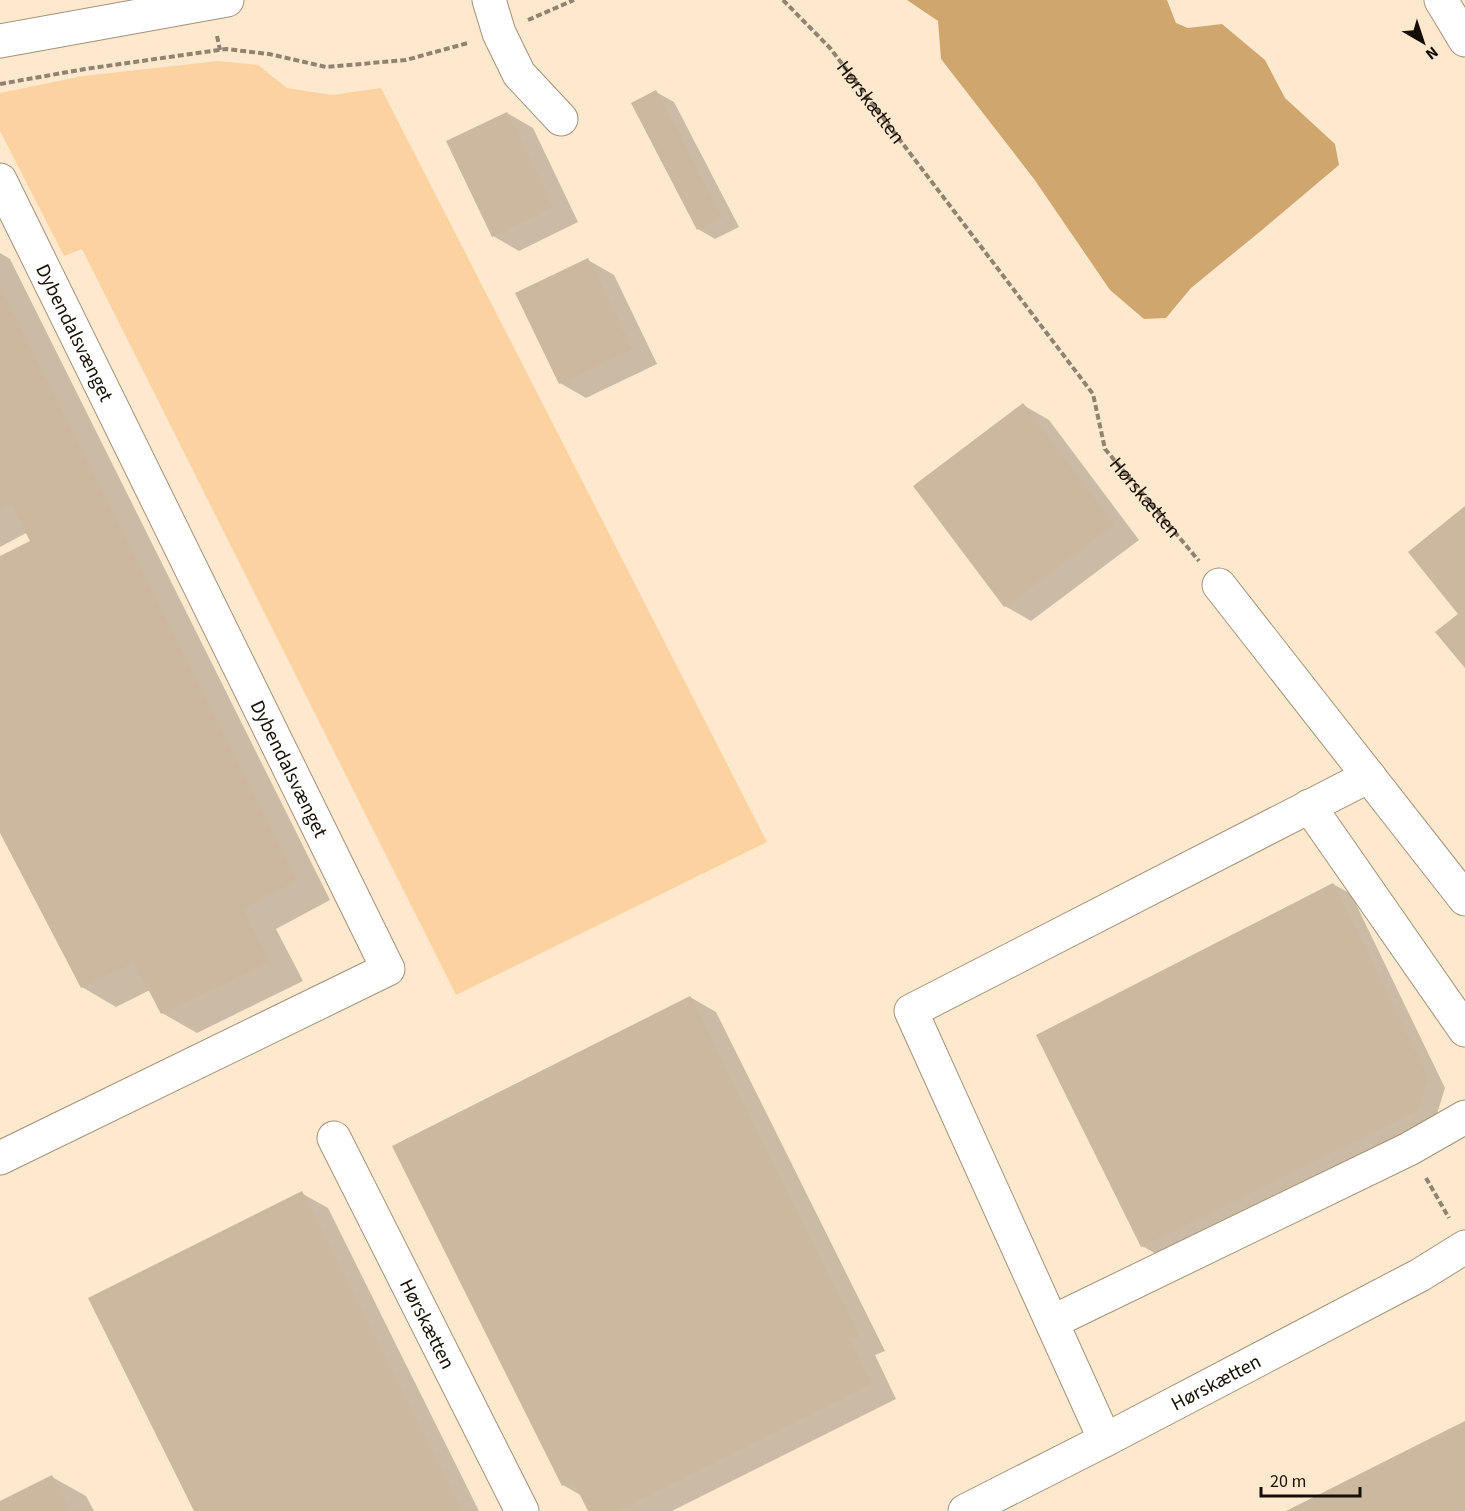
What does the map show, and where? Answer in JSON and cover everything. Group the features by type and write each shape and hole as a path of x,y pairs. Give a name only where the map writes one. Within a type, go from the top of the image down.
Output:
{"street":[{"path":"0,41 227,0"},
{"path":"489,0 499,33 519,74 561,120"},
{"path":"1441,0 1465,40"},
{"name":"Dybendalsvænget","path":"0,180 388,969 0,1158"},
{"path":"1219,585 1465,899"},
{"path":"1105,1440 911,1011 1369,776"},
{"path":"1309,806 1465,1030"},
{"path":"1052,1322 1409,1149 1465,1117"},
{"name":"Hørskætten","path":"334,1138 522,1511"},
{"name":"Hørskætten","path":"965,1511 1420,1275 1459,1237"}],"path":[{"path":"0,84 85,69 226,49 269,54 326,67 406,60 499,33 574,0"},
{"name":"Hørskætten","path":"783,0 830,48 1093,394 1105,448 1219,585"},
{"path":"1409,1149 1459,1237"}],"shaded area":[{"path":"907,0 1167,0 1176,23 1188,28 1222,24 1265,60 1285,98 1335,144 1339,165 1191,288 1166,318 1144,319 1110,290 1034,179 941,59 938,21"},
{"path":"218,61 258,65 287,88 332,95 381,88 767,842 456,995 82,249 64,256 0,131 0,93 83,76"}],"building":[{"path":"656,90 722,217 697,230 631,103"},
{"path":"507,112 553,207 492,237 446,141"},
{"path":"588,258 632,349 559,384 515,293"},
{"path":"0,285 297,880 243,909 270,962 161,1014 134,962 81,988 0,833 0,556 30,541 11,504 0,510"},
{"path":"1023,403 1114,524 1004,607 913,486"},
{"path":"1465,506 1465,668 1435,632 1458,614 1408,552"},
{"path":"1333,883 1428,1077 1418,1110 1141,1247 1036,1035"},
{"path":"690,996 859,1336 850,1340 871,1384 617,1511 588,1511 573,1481 562,1486 392,1146"},
{"path":"302,1191 462,1511 194,1511 88,1298"},
{"path":"1465,1421 1465,1511 1286,1511"},
{"path":"52,1475 70,1511 0,1511 0,1501"}]}
